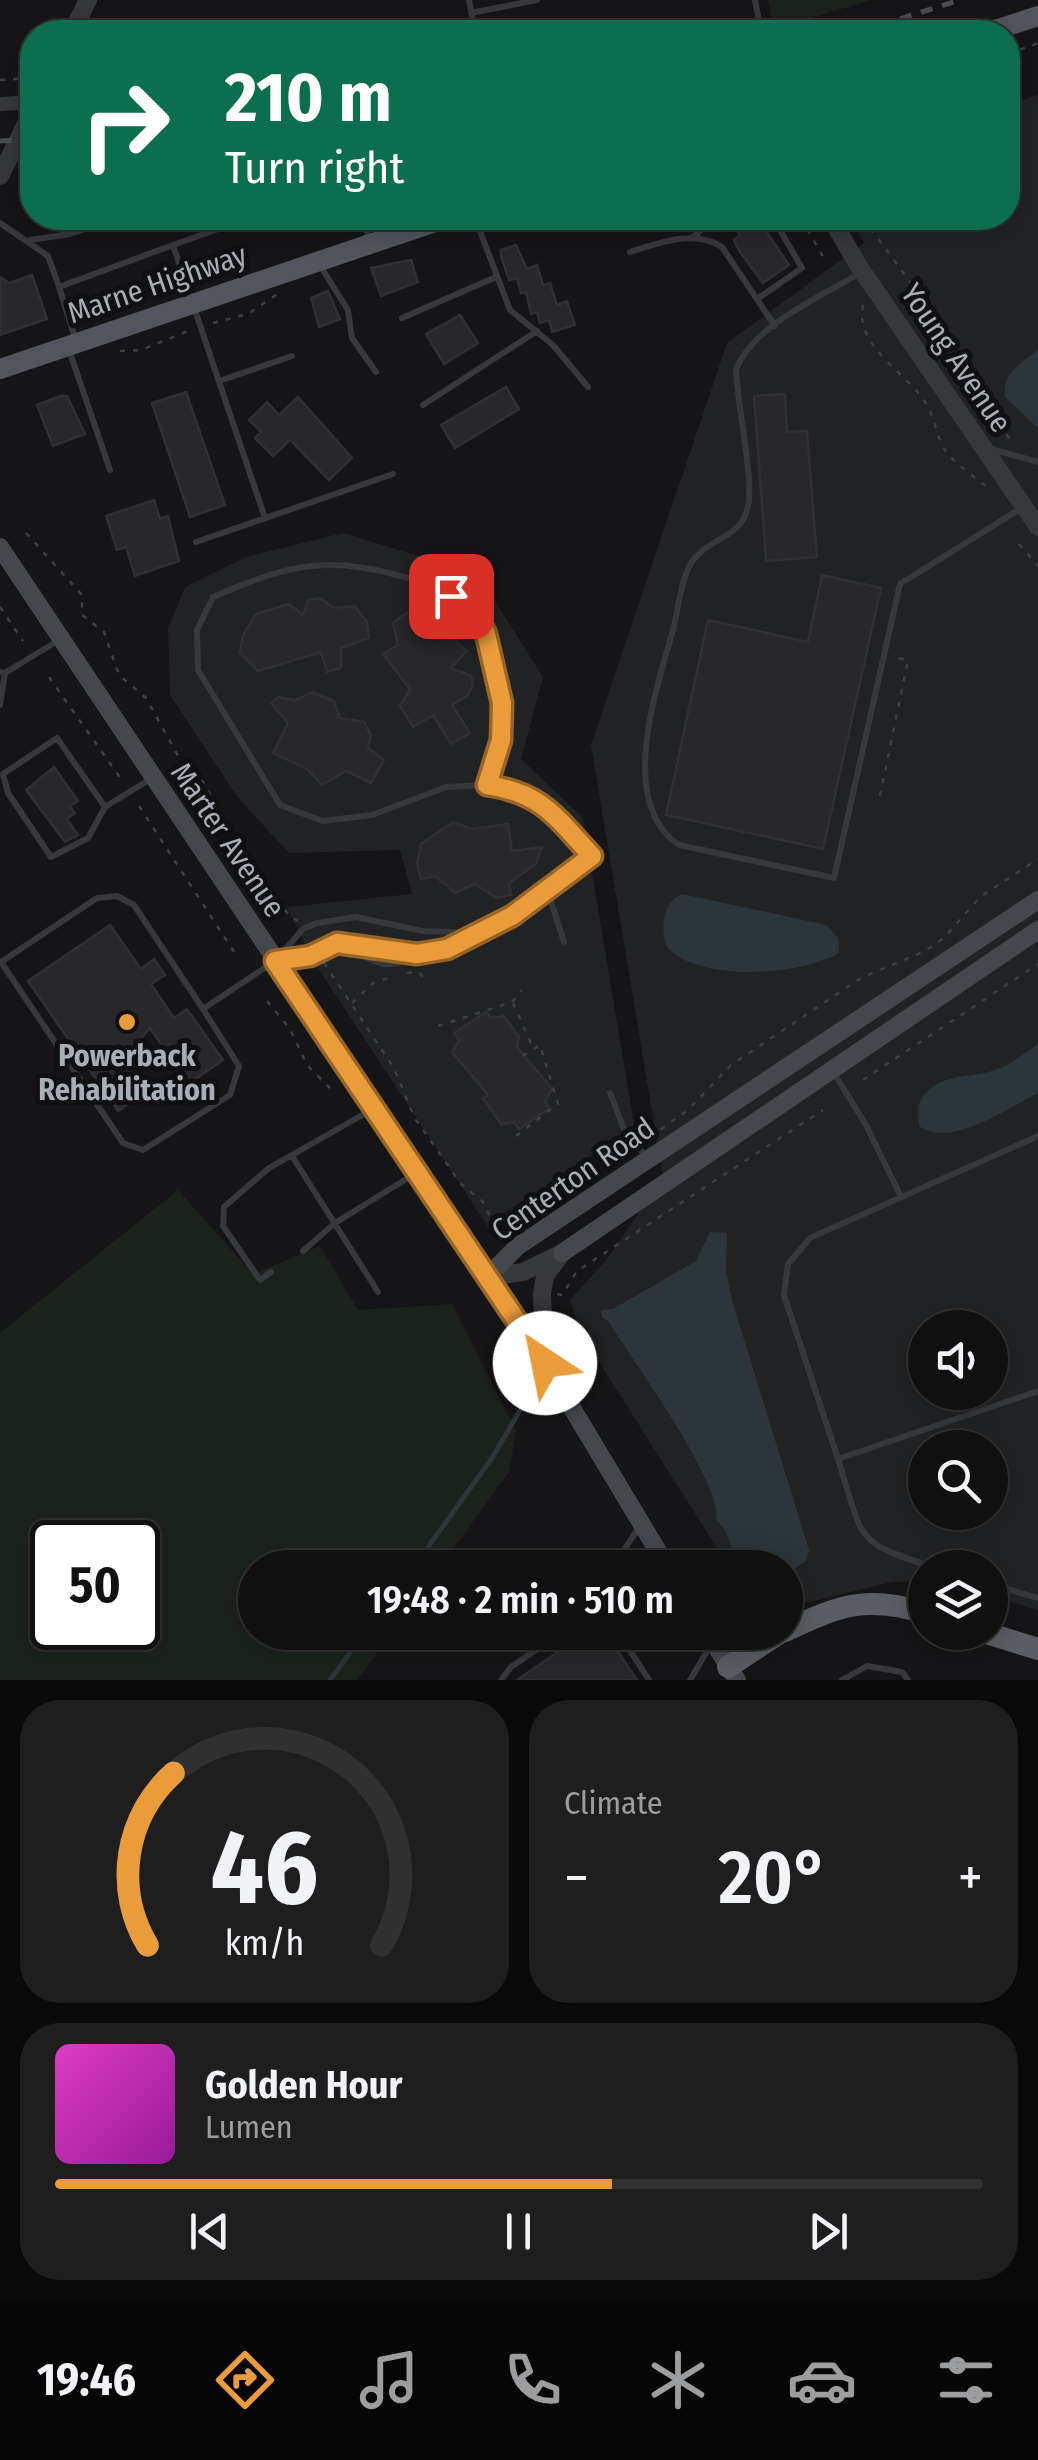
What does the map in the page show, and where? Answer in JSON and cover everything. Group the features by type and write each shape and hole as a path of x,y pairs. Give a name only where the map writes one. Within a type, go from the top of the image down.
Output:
{"highway":[{"path":"803,1624 859,1602 889,1602 908,1608"},
{"path":"1008,1640 1038,1649"},
{"path":"733,1674 762,1650"}],"main road":[{"name":"Marne Highway","path":"0,369 371,243 398,230"},
{"name":"Marter Avenue","path":"0,547 545,1363 657,1550"},
{"name":"Centerton Road","path":"487,1276 518,1246 1038,900"},
{"name":"Centerton Road","path":"562,1253 1038,930"},
{"path":"718,1650 733,1674"}],"street":[{"path":"0,176 20,136"},
{"name":"Young Avenue","path":"838,230 862,271 1033,516"},
{"path":"545,1363 544,1276 562,1253"},
{"name":"Centerton Road","path":"487,1276 523,1272 562,1253"}],"lane":[{"path":"469,0 472,20"},
{"path":"471,13 537,0"},
{"path":"0,224 30,240 48,256 110,470"},
{"path":"30,240 82,230"},
{"path":"58,287 216,230"},
{"path":"366,230 371,243"},
{"path":"479,230 510,310 537,331 588,387"},
{"path":"630,252 692,238 702,230"},
{"path":"757,299 802,268 780,230"},
{"path":"692,238 722,247 775,326"},
{"path":"174,245 265,518"},
{"path":"319,261 348,310 352,338 376,372"},
{"path":"862,271 744,349 736,369 750,502 739,530 723,537 690,564 644,740 652,815 662,833 679,844 834,878 900,584 1033,516"},
{"path":"402,318 496,277"},
{"path":"423,405 537,331"},
{"path":"219,381 292,356"},
{"path":"983,447 1038,462"},
{"path":"196,542 393,474"},
{"path":"275,961 310,956 342,943 417,954 447,949 548,892 592,856 544,803 523,790 487,785 446,787 372,815 323,821 280,805 198,670 197,630 213,598 253,580 320,563 362,564 430,584 473,607 486,634 502,703 501,740 487,785"},
{"path":"0,705 3,673 61,638"},
{"path":"105,807 57,738 2,774 8,793 51,857 62,855 88,838 105,807 153,777"},
{"path":"548,892 564,942"},
{"path":"116,896 134,905 203,1009 235,1056 236,1086 150,1148 136,1150 123,1143 1,962 97,898 116,896"},
{"path":"203,1009 275,961 304,929 344,918 374,919 423,931 477,934"},
{"path":"342,943 375,964 401,964 417,954"},
{"path":"831,1069 866,1125 901,1197"},
{"path":"610,1093 624,1129 648,1159"},
{"path":"271,1272 260,1280 223,1226 224,1207 268,1168 374,1108"},
{"path":"908,1558 872,1546 857,1520 786,1301 785,1273 792,1256 810,1238 1038,1136"},
{"path":"292,1156 378,1292"},
{"path":"303,1251 335,1223 417,1172"},
{"path":"838,1459 1038,1392"},
{"path":"624,1550 642,1524"},
{"path":"1008,1589 1038,1598"},
{"path":"501,1680 511,1667 536,1650"},
{"path":"629,1650 648,1680"},
{"path":"690,1680 704,1650"},
{"path":"842,1680 867,1666 902,1672 908,1680"}],"path":[{"path":"808,230 826,262"},
{"path":"872,230 921,297 1012,443"},
{"path":"214,323 259,308 289,282"},
{"path":"863,305 865,331 880,356 905,374 928,407 948,454 990,489"},
{"path":"120,351 141,350 188,331"},
{"path":"26,533 82,595 82,615 104,632 119,676 146,698 181,761 204,783 208,798 260,884 274,892 280,906 299,922"},
{"path":"1019,544 1038,566"},
{"path":"0,607 24,641"},
{"path":"880,796 908,660 898,658"},
{"path":"49,677 122,779"},
{"path":"139,806 238,958"},
{"path":"650,1137 688,1110 731,1065 861,978 925,951 954,928 980,896 1038,859"},
{"path":"321,959 394,1068 414,1116 461,1184 482,1202 499,1236"},
{"path":"863,1080 1038,964"},
{"path":"351,1004 384,978 415,971 426,980"},
{"path":"438,1026 513,1002 522,990"},
{"path":"268,1000 290,1029 304,1062 330,1088"},
{"path":"513,1002 533,1048"},
{"path":"516,1136 558,1103 540,1045 522,1056"},
{"path":"550,1293 562,1295 577,1271 823,1110"}],"shaded area":[{"path":"768,0 872,0 804,20 771,20"},
{"path":"1038,95 1038,1610 1008,1601 1008,1550 908,1550 908,1582 803,1604 803,1550 718,1550 580,1332 570,1300 607,1259 663,1178 591,745 727,343 864,243 856,230 1020,230 1020,101"},
{"path":"1038,350 1038,428 1005,397 1005,388 1014,369"},
{"path":"343,533 422,557 490,593 543,677 521,759 583,818 634,1124 490,1230 310,956 287,907 412,894 400,850 289,853 238,798 170,695 168,628 185,587 246,557"},
{"path":"682,894 827,925 838,938 839,953 822,961 776,971 725,971 701,966 666,946 667,909"},
{"path":"1038,1044 1038,1093 963,1130 932,1132 919,1126 918,1106 932,1087 1001,1068"},
{"path":"178,1190 253,1274 320,1246 358,1310 452,1304 516,1431 509,1472 452,1550 238,1550 238,1650 379,1650 357,1680 0,1680 0,1333"},
{"path":"710,1232 727,1233 726,1271 732,1300 809,1550 803,1563 803,1550 732,1550 725,1530 716,1521 715,1504 692,1453 609,1322 602,1317 601,1310 613,1309 696,1261"}],"building":[{"path":"737,230 765,230 789,265 763,283 734,240 740,235"},
{"path":"516,245 527,269 537,265 543,285 550,283 557,305 567,301 575,325 552,332 549,320 540,323 537,312 531,314 526,292 521,293 517,278 509,280 501,256 501,250"},
{"path":"411,260 418,282 381,296 371,268"},
{"path":"32,275 47,319 0,335 0,277 9,283"},
{"path":"328,291 340,319 319,327 311,298"},
{"path":"460,315 478,343 444,364 426,334"},
{"path":"506,387 519,409 455,448 441,425"},
{"path":"186,392 225,505 190,517 152,403"},
{"path":"785,394 787,432 807,431 817,557 766,561 754,396"},
{"path":"67,396 85,434 53,446 37,405"},
{"path":"298,397 352,458 329,480 290,440 273,456 255,438 261,432 249,420 267,402 279,415"},
{"path":"154,500 160,519 168,516 179,561 135,576 126,547 117,550 106,516"},
{"path":"822,575 881,588 823,849 666,815 708,620 808,642"},
{"path":"321,598 334,608 355,606 367,622 369,638 341,648 341,668 327,672 321,652 258,671 240,653 243,635 256,614 289,604 303,615 308,600"},
{"path":"410,611 426,632 444,630 467,651 451,668 471,676 473,685 467,696 452,705 470,733 451,744 433,715 413,727 400,706 410,689 383,654 398,645 393,623"},
{"path":"312,692 334,701 340,718 364,722 371,735 368,748 384,760 371,783 346,771 322,785 307,769 273,753 288,723 271,703 278,697 296,700"},
{"path":"54,767 78,801 70,806 75,813 67,819 78,835 65,842 26,790"},
{"path":"453,822 472,829 508,824 512,851 542,847 536,864 509,883 511,895 496,898 475,884 455,893 435,876 421,879 417,863 421,844"},
{"name":"Powerback Rehabilitation","path":"110,925 141,969 154,959 165,975 151,984 174,1018 187,1009 223,1060 188,1084 150,1028 137,1043 120,1048 149,1090 118,1111 28,981"},
{"path":"486,1012 491,1018 504,1016 519,1037 517,1047 552,1089 545,1102 550,1108 519,1129 514,1122 501,1124 483,1098 488,1095 452,1052 459,1040 454,1033"},
{"path":"561,1650 617,1650 637,1680 517,1680"}],"waterway":[{"path":"426,1550 492,1458 522,1407 495,1356 499,1348"},
{"path":"330,1680 352,1650"}],"railway":[{"path":"896,20 960,0"},
{"path":"0,141 20,140"}],"place":[{"name":"Powerback Rehabilitation","path":"127,1022"}],"route":[{"path":"451,596 473,607 486,634 502,703 501,740 487,785 523,790 544,803 592,856 512,916 447,949 417,954 361,943 337,943 310,956 275,961 545,1363"}]}
